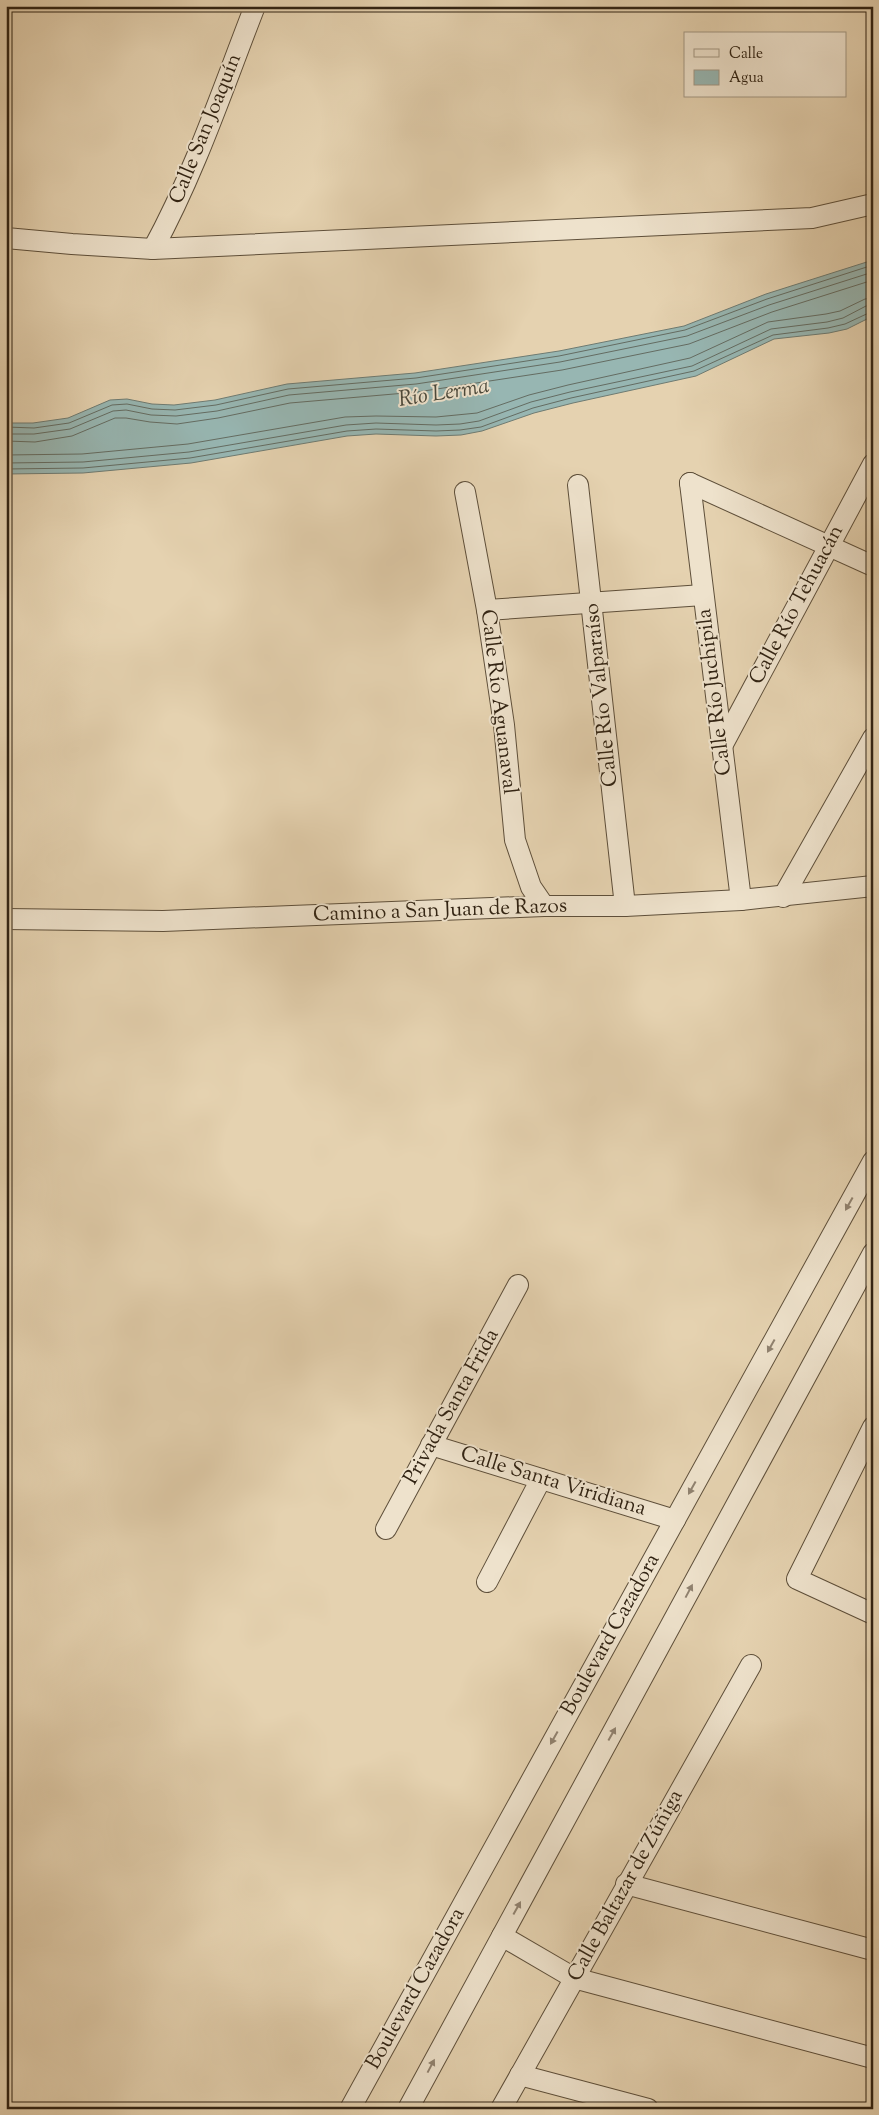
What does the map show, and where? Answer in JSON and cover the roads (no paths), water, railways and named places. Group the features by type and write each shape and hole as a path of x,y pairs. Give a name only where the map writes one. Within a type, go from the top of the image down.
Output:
{"street":[{"name":"Calle San Joaquín","path":"153,249 193,165 255,6"},
{"path":"6,238 153,249 812,218 873,204"},
{"name":"Calle Río Tehuacán","path":"722,746 873,464"},
{"name":"Calle Río Valparaíso","path":"578,484 625,906"},
{"name":"Calle Río Juchipila","path":"741,900 690,484 829,546"},
{"name":"Calle Río Aguanaval","path":"464,492 487,610 504,725 515,840 531,887 544,906"},
{"path":"829,546 873,566"},
{"path":"487,610 703,595"},
{"path":"783,897 873,738"},
{"name":"Camino a San Juan de Razos","path":"6,919 163,921 544,906 625,906 783,897 873,886"},
{"name":"Boulevard Cazadora","path":"350,2109 871,1169"},
{"path":"408,2109 873,1253"},
{"name":"Privada Santa Frida","path":"386,1529 518,1285"},
{"path":"873,1427 865,1464 797,1579 873,1614"},
{"name":"Calle Santa Viridiana","path":"432,1445 675,1520"},
{"path":"487,1582 541,1479"},
{"name":"Calle Baltazar de Zúñiga","path":"501,2109 751,1665"},
{"path":"626,1884 873,1950"},
{"path":"502,1936 574,1978 873,2058"},
{"path":"520,2075 648,2109"}],"water":[{"name":"Río Lerma","path":"873,260 873,316 847,329 829,333 774,339 696,376 534,413 482,431 461,435 436,436 376,434 347,436 191,463 83,473 6,474 6,423 33,423 68,418 110,400 127,399 152,404 174,405 215,400 287,384 415,373 559,351 684,326 766,294"}]}
